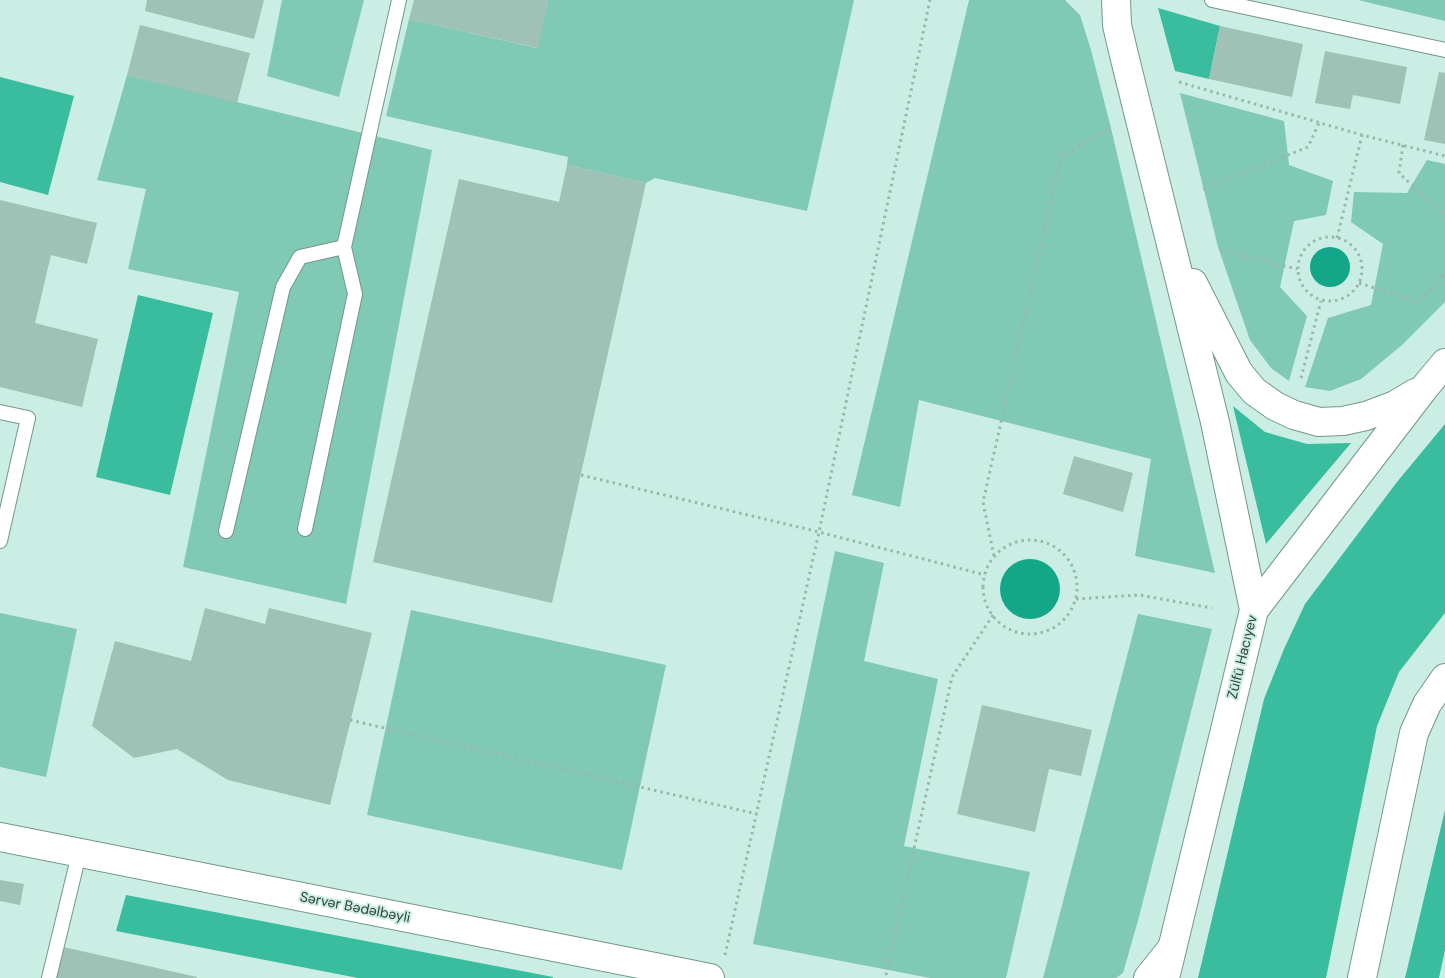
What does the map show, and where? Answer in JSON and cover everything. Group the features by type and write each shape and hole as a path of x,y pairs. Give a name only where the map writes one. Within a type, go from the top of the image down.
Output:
{"main road":[{"path":"1116,0 1117,25 1215,422 1254,610"},
{"path":"1169,232 1239,373 1254,391 1275,406 1294,415 1319,422 1343,421 1366,416 1395,405 1425,387"},
{"name":"Zülfü Hacıyev","path":"1166,978 1254,610 1425,387 1445,364"},
{"path":"1362,978 1414,734 1427,704 1445,678"},
{"name":"Sərvər Bədəlbəyli","path":"0,837 79,854 718,968"},
{"path":"1148,978 1172,948"}],"lane":[{"path":"305,529 355,294 344,247 400,0"},
{"path":"1212,0 1445,50"},
{"path":"226,531 283,287 300,257 344,247"},
{"path":"0,412 28,418 0,541"},
{"path":"49,978 79,854"},
{"path":"1172,948 1179,978"}],"path":[{"path":"718,968 757,814 820,532 930,0"},
{"path":"1179,82 1362,135 1445,156"},
{"path":"1204,189 1308,147 1319,123"},
{"path":"994,556 983,502 1061,156 1112,128"},
{"path":"1338,238 1362,135"},
{"path":"1403,145 1399,173 1445,216"},
{"path":"1323,238 1338,238 1350,244 1359,255 1362,269 1359,283 1350,295 1336,301 1322,301 1309,294 1300,283 1297,269 1301,255 1310,244 1323,238"},
{"path":"1220,250 1297,269"},
{"path":"1359,283 1418,302 1445,274"},
{"path":"1301,378 1322,301"},
{"path":"580,475 820,532 985,575"},
{"path":"1032,539 1052,545 1068,558 1077,578 1076,599 1067,617 1050,630 1029,634 1009,629 993,615 984,596 985,575 994,556 1011,543 1032,539"},
{"path":"1076,599 1139,596 1212,608"},
{"path":"886,975 952,677 993,615"},
{"path":"350,720 757,814"}],"shaded area":[{"path":"282,0 364,0 339,97 267,76"},
{"path":"548,0 854,0 807,211 655,178 646,183 567,165 568,157 386,116 409,19 537,48"},
{"path":"969,0 1065,0 1080,15 1111,128 1215,573 1135,556 1151,459 919,400 900,507 852,495"},
{"path":"1358,0 1445,0 1445,21"},
{"path":"1158,8 1220,26 1209,79 1175,71"},
{"path":"127,75 432,150 346,604 183,567 239,292 128,269 146,189 97,180"},
{"path":"0,77 74,96 48,195 0,182"},
{"path":"1180,93 1284,121 1289,165 1333,181 1326,215 1294,221 1280,287 1307,316 1289,381 1271,368 1250,340 1218,247"},
{"path":"1427,160 1445,164 1445,302 1402,345 1361,379 1330,391 1305,387 1328,318 1371,305 1383,244 1351,222 1354,192 1407,193"},
{"path":"1330,247 1344,253 1350,267 1344,281 1330,287 1316,281 1310,267 1316,253"},
{"path":"138,295 213,313 170,495 96,477"},
{"path":"1233,406 1265,432 1307,444 1351,443 1266,544"},
{"path":"1445,424 1445,613 1399,672 1377,726 1326,978 1198,978 1264,699 1284,649 1305,604 1397,482"},
{"path":"835,551 884,563 864,661 938,679 904,846 1030,872 1006,978 930,978 753,944"},
{"path":"1030,559 1046,564 1051,568 1055,573 1060,589 1055,605 1051,610 1046,614 1030,619 1014,614 1009,610 1005,605 1000,589 1005,573 1009,568 1014,564"},
{"path":"411,610 666,665 622,870 367,815"},
{"path":"0,613 77,629 46,777 0,767"},
{"path":"1138,614 1212,629 1139,917 1123,973 1116,978 1043,978"},
{"path":"1445,810 1445,950 1439,978 1405,978"},
{"path":"126,895 553,978 358,978 116,931"}],"building":[{"path":"147,0 264,0 254,39 145,11"},
{"path":"414,0 548,0 538,48 409,19"},
{"path":"140,25 250,53 237,103 127,75"},
{"path":"1220,26 1303,44 1292,97 1209,79"},
{"path":"1325,51 1407,67 1400,104 1353,95 1350,109 1315,103"},
{"path":"1439,72 1445,73 1445,144 1424,140"},
{"path":"567,165 646,183 552,603 373,562 459,179 559,202"},
{"path":"0,200 97,223 87,264 51,255 35,323 98,339 82,407 0,387"},
{"path":"1074,456 1133,473 1123,512 1063,494"},
{"path":"205,608 265,624 269,608 372,633 330,805 228,780 177,749 134,758 92,726 115,641 191,661"},
{"path":"982,705 1092,730 1081,776 1049,769 1035,832 957,814"},
{"path":"0,880 24,884 20,905 0,901"},
{"path":"59,946 197,977 197,978 52,978"}]}
